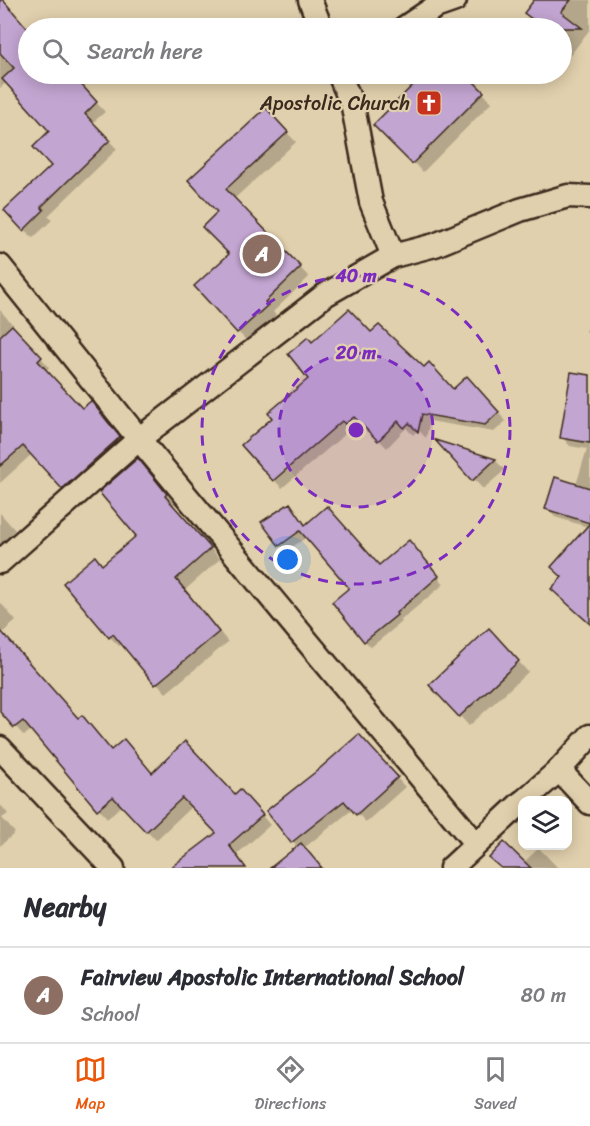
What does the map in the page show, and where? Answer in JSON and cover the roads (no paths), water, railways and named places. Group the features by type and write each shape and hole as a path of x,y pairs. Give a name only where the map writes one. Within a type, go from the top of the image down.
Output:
{"street":[{"path":"310,0 317,18"},
{"path":"419,18 435,7 455,0"},
{"path":"343,84 352,107 371,202 393,256"},
{"path":"0,562 139,440 325,295 393,256 435,245 520,210 568,196 590,197"},
{"path":"0,266 139,440 476,844"},
{"path":"530,796 559,770 590,736"},
{"path":"0,748 113,868"},
{"path":"559,770 590,803"},
{"path":"450,868 518,806"}],"place":[{"name":"Apostolic Church","path":"429,103"},
{"name":"Fairview Apostolic International School","path":"262,254"}]}
